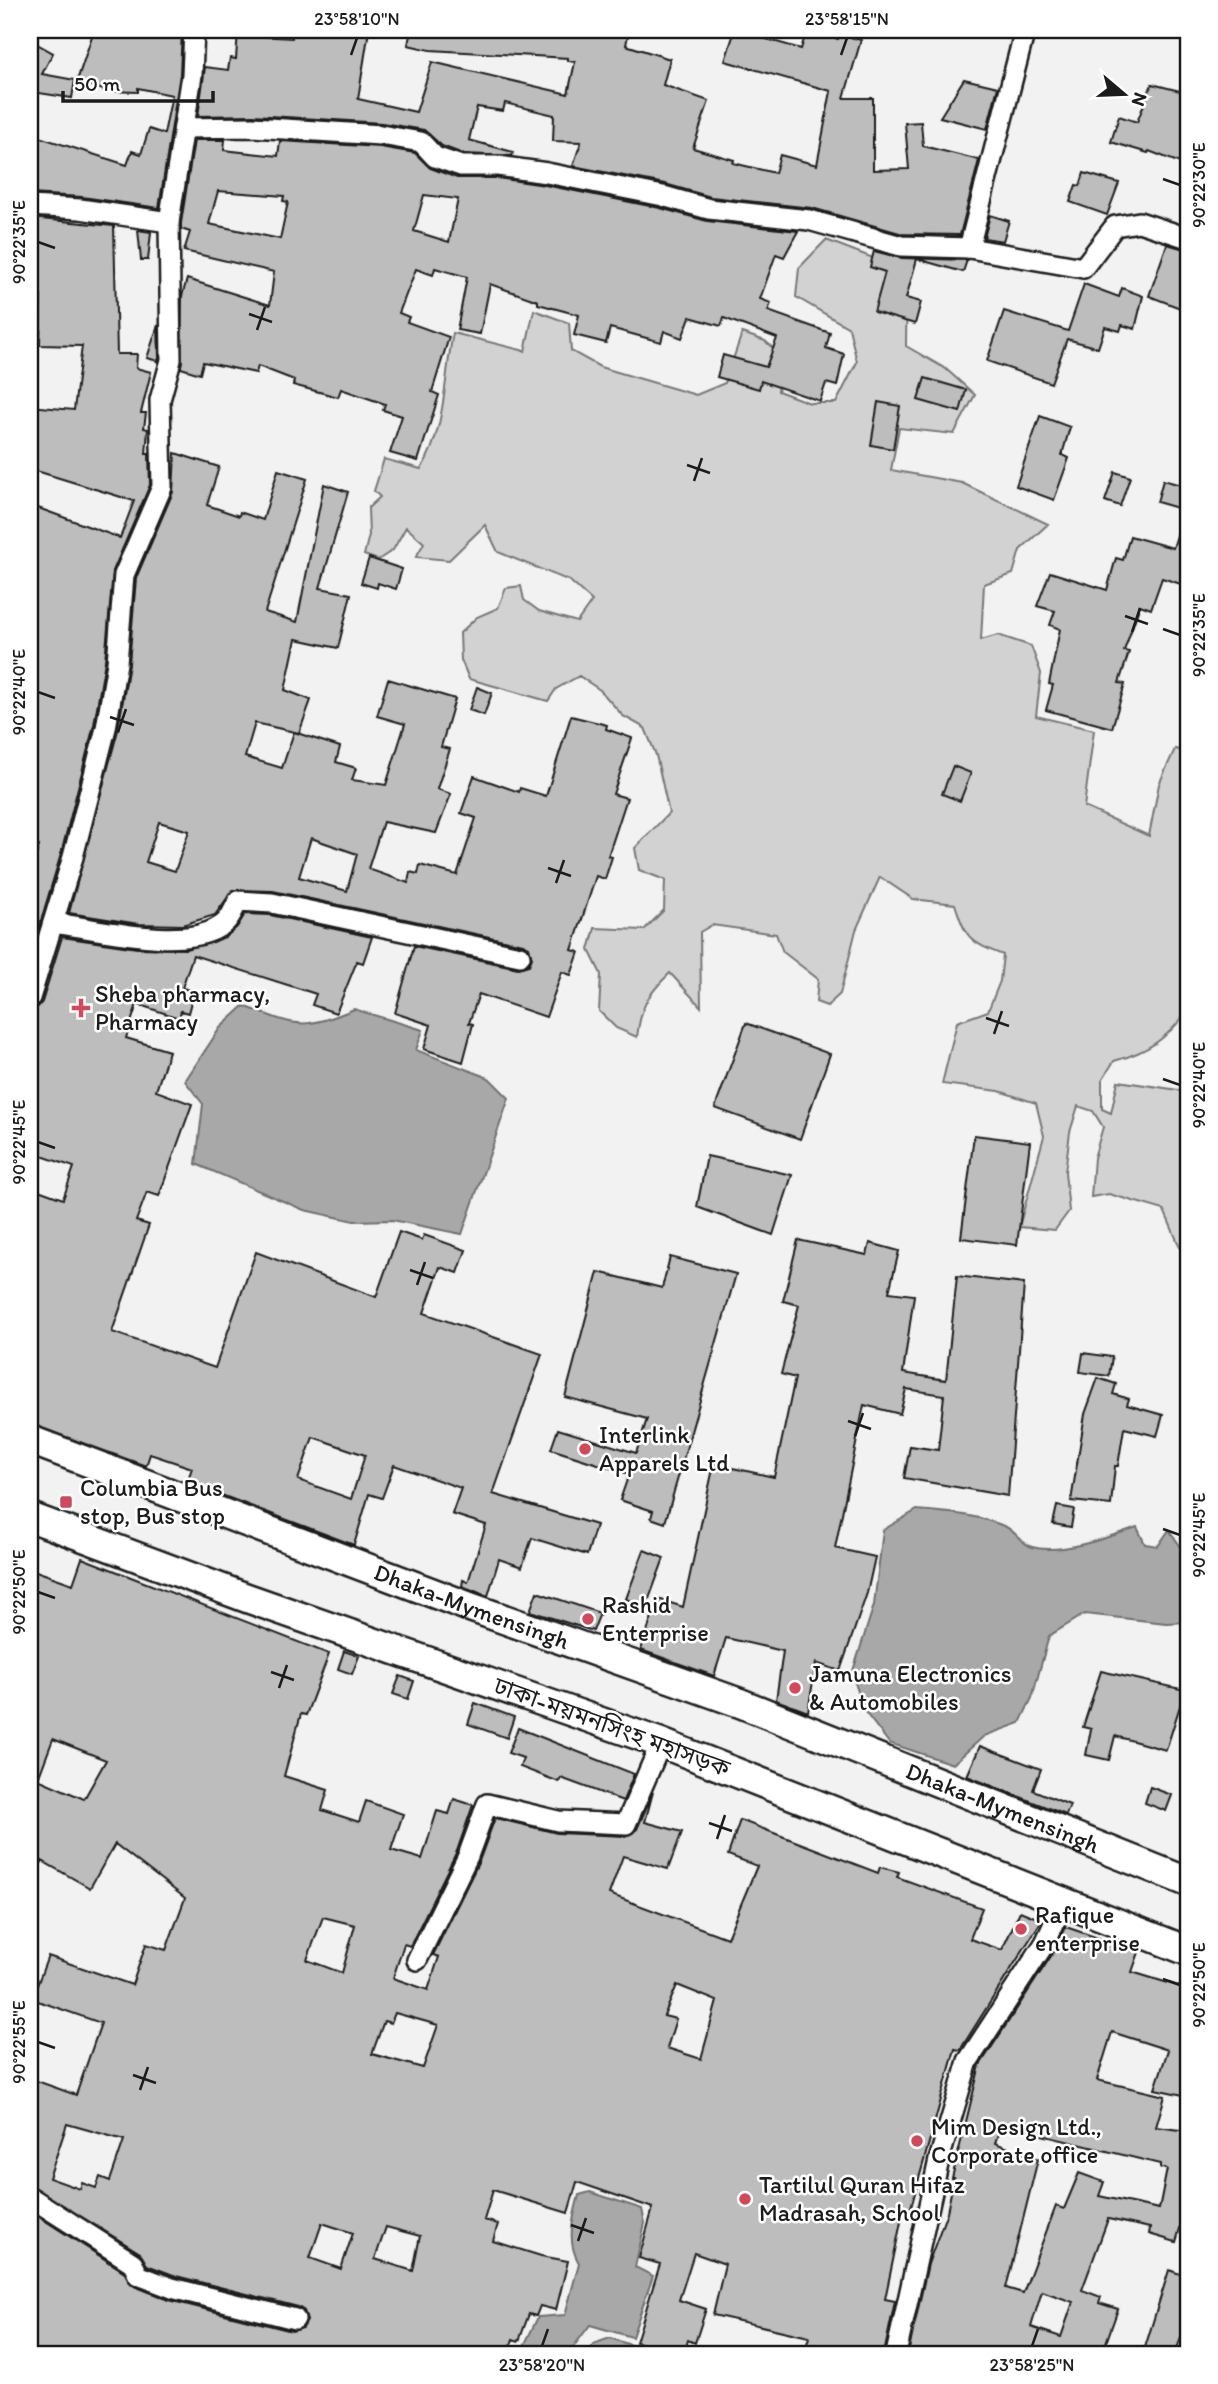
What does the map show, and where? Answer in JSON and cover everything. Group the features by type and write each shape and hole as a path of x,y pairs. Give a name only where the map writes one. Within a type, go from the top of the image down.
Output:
{"highway":[{"name":"Dhaka-Mymensingh","path":"30,1440 365,1569 740,1703 1188,1882"},
{"name":"ঢাকা-ময়মনসিংহ মহাসড়ক","path":"30,1517 260,1602 661,1743 1065,1900 1188,1951"}],"street":[{"path":"30,998 106,728 117,663 124,575 162,487 160,400 171,360 169,222 192,75 194,30"},
{"path":"970,248 1025,30"},
{"path":"184,128 252,127 381,135 421,142 435,157 461,166 498,166 547,173 663,196 709,209 809,220 901,246 970,248 1083,268 1115,226 1139,222 1188,238"},
{"path":"30,206 80,209 169,222"},
{"path":"53,923 179,938 204,934 221,927 238,901 244,900 272,902 520,956"},
{"path":"417,1960 468,1856 487,1804 558,1821 626,1824 661,1743"},
{"path":"896,2354 939,2160 968,2062 1045,1942 1065,1900"},
{"path":"30,2197 133,2263 138,2275 172,2288 295,2319"}],"shaded area":[{"path":"826,240 907,271 906,346 946,369 975,395 954,434 899,428 891,470 962,483 1048,524 1020,550 1013,574 984,584 981,640 998,635 1031,646 1041,673 1036,716 1094,730 1084,807 1149,836 1159,784 1175,749 1188,752 1188,1011 1156,1043 1114,1061 1102,1080 1102,1109 1111,1113 1118,1081 1178,1090 1188,1097 1188,1266 1164,1210 1109,1194 1091,1197 1094,1158 1103,1127 1093,1111 1078,1106 1070,1132 1065,1172 1069,1211 1055,1230 1019,1227 1044,1136 1036,1103 999,1091 942,1084 957,1022 988,1011 1000,981 1003,955 970,937 955,904 913,899 880,877 856,930 840,994 827,1006 816,1002 818,979 783,952 776,934 712,925 700,932 701,1007 670,973 646,1002 637,1037 616,1028 599,1011 601,974 589,950 595,928 644,930 664,910 665,880 639,870 635,848 669,813 656,755 645,728 623,716 600,690 579,676 556,689 548,701 469,679 461,660 460,633 477,617 498,608 506,588 521,586 524,600 539,611 577,622 592,601 570,581 498,552 485,525 449,560 416,557 424,543 406,527 393,550 378,560 364,555 369,535 368,508 380,497 374,491 384,459 421,469 429,454 440,420 453,333 525,351 534,310 569,323 571,351 600,367 696,395 725,383 742,333 765,341 783,357 778,391 810,403 836,403 857,362 849,328 796,297 799,268"},
{"path":"244,1006 275,1018 298,1023 322,1021 354,1009 423,1030 416,1050 489,1078 509,1098 462,1234 392,1220 354,1221 304,1210 196,1164 203,1104 185,1081 220,1028"},
{"path":"917,1510 984,1519 1006,1527 1028,1545 1043,1549 1085,1544 1137,1527 1145,1544 1158,1546 1169,1530 1188,1557 1188,1622 1166,1623 1085,1614 1049,1636 1032,1698 1020,1723 984,1736 953,1764 889,1743 865,1712 852,1674 874,1605 883,1530"},
{"path":"590,2192 642,2209 645,2223 635,2267 653,2276 632,2337 590,2325 568,2354 520,2354 538,2317 565,2315 579,2263 572,2238 575,2212 579,2195"},
{"path":"610,2338 657,2354 588,2354 593,2344"}],"building":[{"path":"94,30 182,30 180,74 159,208 82,197 30,194 30,134 127,165 132,151 141,154 149,129 164,134 172,95 138,88 138,92 106,91 77,81"},
{"path":"238,30 259,30 258,36 292,38 293,30 369,30 358,99 416,112 432,62 568,94 575,62 568,61 568,58 430,50 408,45 411,30 443,30 463,34 463,30 629,30 626,45 670,59 663,85 709,101 693,148 734,160 733,163 775,173 780,155 817,165 831,91 725,61 735,30 801,49 807,30 838,39 839,34 861,40 844,98 873,98 873,170 909,169 905,123 921,122 923,146 979,160 960,235 903,234 812,208 711,197 665,184 573,166 581,142 553,141 554,115 505,103 503,111 477,107 469,140 513,152 512,156 463,154 442,146 424,130 382,123 253,115 198,116 205,67 228,70 230,58 236,59"},
{"path":"30,40 53,53 42,74 75,80 72,98 33,92 30,98"},
{"path":"964,79 998,87 987,129 940,117"},
{"path":"1152,84 1188,93 1188,166 1149,151 1148,153 1111,142 1119,116 1137,122"},
{"path":"194,140 225,140 224,150 278,156 280,141 380,147 415,153 430,168 457,178 497,178 545,185 660,208 707,221 798,231 784,257 776,254 760,299 771,303 768,311 830,333 826,348 844,354 837,386 826,383 820,401 761,381 759,389 717,377 723,355 766,367 777,338 724,318 721,326 690,317 682,338 664,331 661,342 610,328 606,343 574,335 579,315 538,304 538,301 490,284 480,334 457,330 467,277 435,268 433,275 416,269 399,313 409,317 407,322 449,337 432,392 439,395 418,461 390,453 402,416 383,410 385,404 341,389 338,397 293,385 294,380 258,366 256,373 203,362 200,374 181,368 182,296 187,279 270,305 274,272 184,251 190,232 181,229","holes":["218,191 284,196 283,201 288,202 280,239 209,224","424,195 458,199 449,242 414,231"]},
{"path":"1084,173 1119,183 1107,215 1070,202"},
{"path":"990,215 1009,221 1003,241 984,238"},
{"path":"30,218 114,226 117,354 137,354 136,368 151,372 141,413 146,413 144,428 148,429 146,454 149,454 150,485 113,571 105,661 94,725 61,854 30,957 30,873 39,846 30,845 30,572 36,555 30,553 30,505 120,538 134,501 30,469 30,406 74,410 82,346 40,345 41,296 30,294"},
{"path":"138,230 151,232 148,260 141,260"},
{"path":"1167,244 1188,250 1188,311 1149,296"},
{"path":"874,251 901,258 967,260 963,272 917,259 906,298 921,302 915,324 874,312 885,272 870,267"},
{"path":"1084,284 1119,297 1122,288 1143,296 1135,329 1122,325 1120,331 1105,327 1098,348 1067,339 1051,383 987,361 1004,311 1068,331"},
{"path":"158,325 159,358 158,361 147,358"},
{"path":"925,378 966,390 960,412 918,400"},
{"path":"878,402 900,406 893,449 871,445"},
{"path":"1040,416 1070,427 1062,455 1069,458 1054,500 1016,486"},
{"path":"175,453 219,467 207,505 239,516 240,512 263,520 278,470 307,479 265,612 297,622 324,484 348,492 320,588 351,594 338,648 296,639 285,690 311,700 299,733 255,723 245,757 282,768 294,732 340,747 336,762 356,768 352,780 386,785 405,724 377,716 388,679 455,699 441,747 450,749 437,789 451,794 436,833 383,822 368,869 408,883 410,872 418,874 420,865 457,875 476,818 461,813 474,776 519,792 520,788 546,796 571,716 607,725 606,729 632,738 613,794 627,798 608,856 612,857 605,879 596,876 572,950 579,952 571,975 562,972 546,1017 479,994 469,1023 473,1024 463,1062 424,1049 431,1025 395,1013 414,946 518,968 529,965 532,958 529,947 523,944 273,891 233,890 215,915 182,925 139,924 69,913 118,730 129,664 136,578 173,492","holes":["159,822 189,831 175,871 146,862","311,838 357,854 347,891 299,877"]},
{"path":"1115,472 1130,477 1120,506 1105,501"},
{"path":"1163,480 1188,487 1188,511 1157,502"},
{"path":"1185,510 1188,511 1188,570 1184,585 1162,578 1151,609 1140,605 1124,651 1129,652 1119,683 1125,684 1112,728 1046,710 1053,685 1049,684 1060,629 1050,625 1055,611 1037,606 1050,572 1107,590 1116,558 1123,560 1130,536 1173,548"},
{"path":"369,558 402,569 396,589 378,583 377,588 361,583"},
{"path":"477,687 492,693 484,715 469,710"},
{"path":"953,766 971,773 960,801 942,794"},
{"path":"245,914 270,915 372,937 363,963 357,961 336,1013 312,1005 316,994 193,955 182,988 194,991 188,1013 181,1011 179,1018 137,1004 126,1038 169,1051 156,1091 192,1104 159,1196 147,1192 136,1221 149,1225 112,1332 215,1368 256,1252 376,1297 399,1232 422,1240 424,1235 466,1250 458,1273 440,1267 424,1313 542,1354 493,1494 596,1525 587,1555 532,1538 522,1567 499,1559 488,1596 462,1586 463,1580 468,1582 486,1525 452,1514 461,1488 394,1465 382,1498 369,1494 354,1545 187,1482 192,1468 150,1454 146,1466 30,1424 30,1187 63,1199 74,1167 30,1152 30,1010 42,1002 62,937 137,948 186,949 225,937 237,927","holes":["313,1437 365,1455 351,1499 298,1480"]},
{"path":"746,1023 830,1054 800,1139 715,1108"},
{"path":"974,1135 1030,1142 1017,1245 961,1238"},
{"path":"707,1156 792,1175 773,1235 697,1207"},
{"path":"798,1240 867,1255 870,1243 899,1251 889,1292 914,1295 903,1373 946,1380 957,1276 1024,1284 1008,1496 904,1478 910,1446 938,1450 944,1395 906,1389 900,1414 864,1405 835,1548 875,1557 867,1593 840,1671 816,1663 808,1712 776,1700 783,1651 726,1638 714,1676 641,1650 658,1599 683,1607 714,1464 774,1477 795,1378 781,1374 799,1305 783,1301"},
{"path":"670,1257 736,1274 665,1523 651,1518 653,1511 620,1500 629,1474 551,1449 558,1429 636,1453 647,1419 565,1397 598,1272 662,1288"},
{"path":"1083,1353 1112,1357 1109,1376 1080,1372"},
{"path":"1098,1378 1116,1384 1113,1394 1129,1399 1127,1405 1163,1415 1157,1436 1124,1428 1118,1466 1115,1466 1111,1505 1071,1501 1085,1414"},
{"path":"1057,1506 1074,1509 1071,1527 1053,1524"},
{"path":"644,1550 664,1558 646,1607 626,1599"},
{"path":"82,1558 329,1654 306,1715 301,1714 284,1776 328,1790 322,1810 359,1822 366,1801 403,1814 391,1850 422,1859 437,1811 449,1814 454,1799 473,1805 457,1851 410,1946 404,1944 393,1978 428,1990 439,1957 433,1955 479,1861 495,1818 557,1833 626,1836 637,1829 653,1792 645,1822 682,1832 668,1869 623,1856 609,1894 727,1938 757,1866 728,1855 740,1820 878,1873 880,1867 899,1872 897,1877 982,1908 970,1939 1002,1950 1020,1911 1042,1920 960,2050 955,2049 908,2218 902,2217 885,2299 895,2301 884,2354 804,2354 809,2337 713,2315 725,2264 694,2253 679,2300 706,2309 695,2343 688,2340 684,2354 677,2354 636,2342 660,2264 639,2258 653,2208 577,2182 568,2213 493,2190 484,2220 498,2224 493,2241 541,2256 568,2261 556,2310 540,2306 536,2316 529,2314 519,2341 513,2339 508,2354 30,2354 30,2211 123,2271 134,2286 169,2300 292,2331 303,2328 307,2321 304,2311 298,2307 176,2276 147,2265 140,2253 30,2185 30,2082 36,2084 37,2081 76,2095 101,2023 32,1999 48,1956 132,1985 146,1944 166,1950 185,1898 115,1844 90,1888 42,1861 30,1886 30,1569 73,1584","holes":["53,1739 106,1760 84,1799 38,1779","323,1917 355,1925 342,1973 307,1960","677,1985 717,2001 701,2059 667,2048 676,2019 664,2016","395,2013 438,2025 423,2068 372,2054 384,2021 391,2023","67,2124 124,2140 110,2181 100,2177 96,2188 82,2183 80,2189 49,2178","322,2223 353,2233 341,2269 310,2258","386,2227 420,2236 413,2271 375,2259"]},
{"path":"537,1592 600,1613 593,1631 530,1611"},
{"path":"344,1651 359,1656 352,1674 338,1669"},
{"path":"1101,1671 1185,1690 1166,1750 1115,1736 1109,1760 1086,1755 1091,1729 1083,1727"},
{"path":"400,1676 414,1681 408,1699 393,1694"},
{"path":"475,1703 514,1717 507,1738 468,1724"},
{"path":"518,1728 634,1774 623,1801 561,1778 559,1782 520,1767 523,1758 508,1753"},
{"path":"980,1746 1041,1769 1033,1790 1070,1805 1066,1815 967,1776"},
{"path":"1150,1787 1172,1795 1166,1811 1145,1803"},
{"path":"1066,1927 1139,1952 1132,1972 1188,1989 1188,2096 1155,2089 1168,2050 1112,2032 1097,2080 1165,2096 1156,2127 1188,2131 1188,2211 1185,2211 1176,2242 1149,2234 1150,2228 1108,2219 1082,2290 1101,2297 1099,2303 1118,2309 1102,2354 908,2354 928,2264 947,2212 952,2178 980,2065 1055,1950","holes":["1001,2125 1160,2164 1160,2168 1167,2169 1159,2209 1099,2196 1104,2182 1079,2173 1064,2209 1056,2206 1023,2293 1006,2288 1038,2159 995,2143","1042,2291 1073,2302 1061,2337 1031,2327"]},
{"path":"1169,2270 1188,2277 1188,2328 1185,2327 1175,2354 1143,2354"}],"place":[{"name":"Sheba pharmacy, Pharmacy","path":"81,1008"},
{"name":"Interlink Apparels Ltd","path":"585,1449"},
{"name":"Columbia Bus stop, Bus stop","path":"66,1502"},
{"name":"Rashid Enterprise","path":"588,1619"},
{"name":"Jamuna Electronics & Automobiles","path":"795,1688"},
{"name":"Rafique enterprise","path":"1021,1929"},
{"name":"Mim Design Ltd., Corporate office","path":"917,2141"},
{"name":"Tartilul Quran Hifaz Madrasah, School","path":"745,2199"}]}
